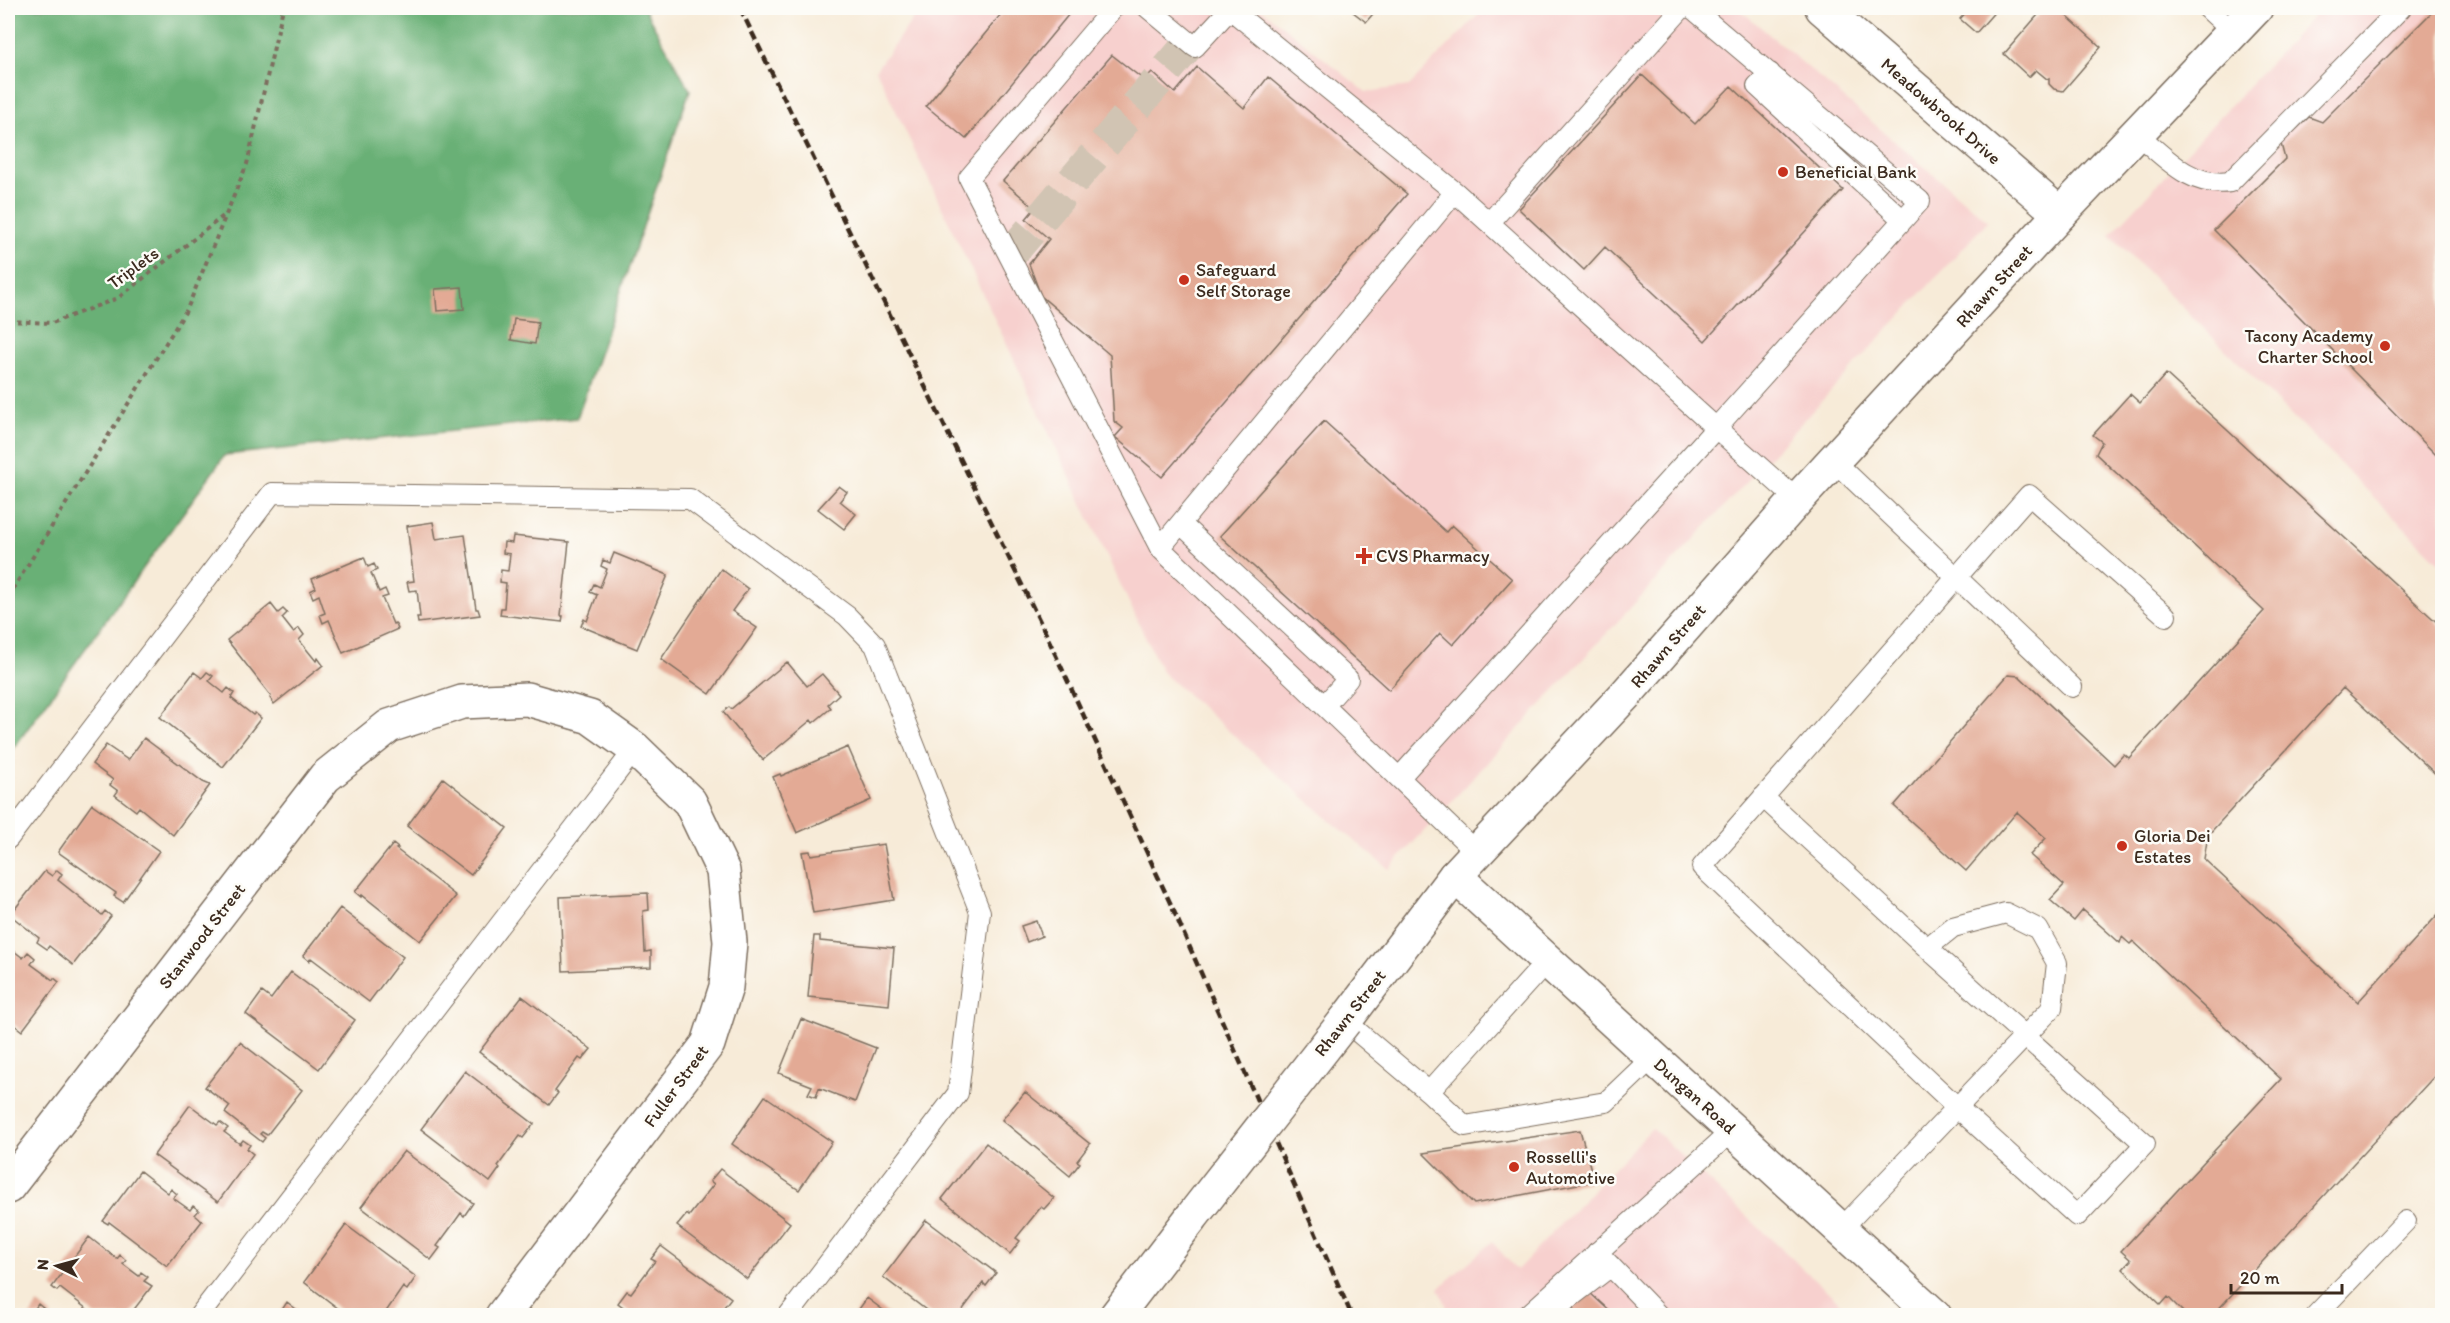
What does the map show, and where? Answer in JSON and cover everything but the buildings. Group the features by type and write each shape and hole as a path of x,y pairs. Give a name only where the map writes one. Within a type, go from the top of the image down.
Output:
{"street":[{"name":"Meadowbrook Drive","path":"1822,8 2060,214"},
{"name":"Rhawn Street","path":"1116,1316 1466,864 1626,694 1797,500 2060,214 2256,8"},
{"name":"Fuller Street","path":"421,715 462,702 527,699 590,717 635,748 690,802 723,871 730,942 726,987 708,1044 502,1316"},
{"name":"Stanwood Street","path":"8,1187 325,777 389,726 421,715"},
{"name":"Dungan Road","path":"1466,864 1547,961 1935,1316"}],"lane":[{"path":"1113,8 969,178 1160,549 1399,778 1466,864"},
{"path":"1148,8 1196,47 1230,9 1455,192 1797,500"},
{"path":"1489,223 1682,8"},
{"path":"1399,778 1920,201 1692,8"},
{"path":"2207,8 2233,32"},
{"path":"2136,133 2180,171 2215,184 2230,182 2401,8"},
{"path":"1770,73 1757,86 1903,220"},
{"path":"1160,549 1455,192"},
{"path":"1834,461 2072,687"},
{"path":"8,839 272,493 690,499 847,616 875,645 980,912 958,1093 788,1316"},
{"path":"1763,797 2025,1038 2145,1144 2077,1216 1958,1108 1702,867 1763,797 1955,577 2029,495 2166,616"},
{"path":"1181,524 1348,679 1324,706"},
{"path":"199,1316 635,748"},
{"path":"1841,1229 2052,1008 2057,963 2038,929 2006,913 1953,927 1927,948"},
{"path":"1429,1092 1547,961"},
{"path":"1345,1021 1429,1092 1465,1126 1606,1102 1653,1057"},
{"path":"1546,1316 1733,1131"},
{"path":"2315,1316 2406,1221"},
{"path":"1527,1316 1604,1259"},
{"path":"1604,1259 1659,1316"}],"path":[{"path":"8,597 187,309 247,164 283,8"},
{"name":"Triplets","path":"8,321 52,323 118,298 227,213"}],"shaded area":[{"path":"921,8 1260,8 1366,92 1409,86 1485,8 1738,8 1988,221 1389,869 1325,816 1162,672 876,69"},
{"path":"2321,8 2442,8 2442,565 2110,235"},
{"path":"1652,1128 1853,1315 1450,1315 1439,1288 1492,1242 1517,1270"}],"green space":[{"path":"8,8 644,8 690,90 577,418 225,455 8,756"}],"tunnel":[{"path":"1009,256 1190,43"}],"railway":[{"path":"740,8 1046,634 1172,907 1352,1316"}],"place":[{"name":"Beneficial Bank","path":"1783,172"},
{"name":"Safeguard Self Storage","path":"1184,280"},
{"name":"Tacony Academy Charter School","path":"2385,346"},
{"name":"CVS Pharmacy","path":"1364,556"},
{"name":"Gloria Dei Estates","path":"2122,846"},
{"name":"Rosselli's Automotive","path":"1514,1167"}]}
